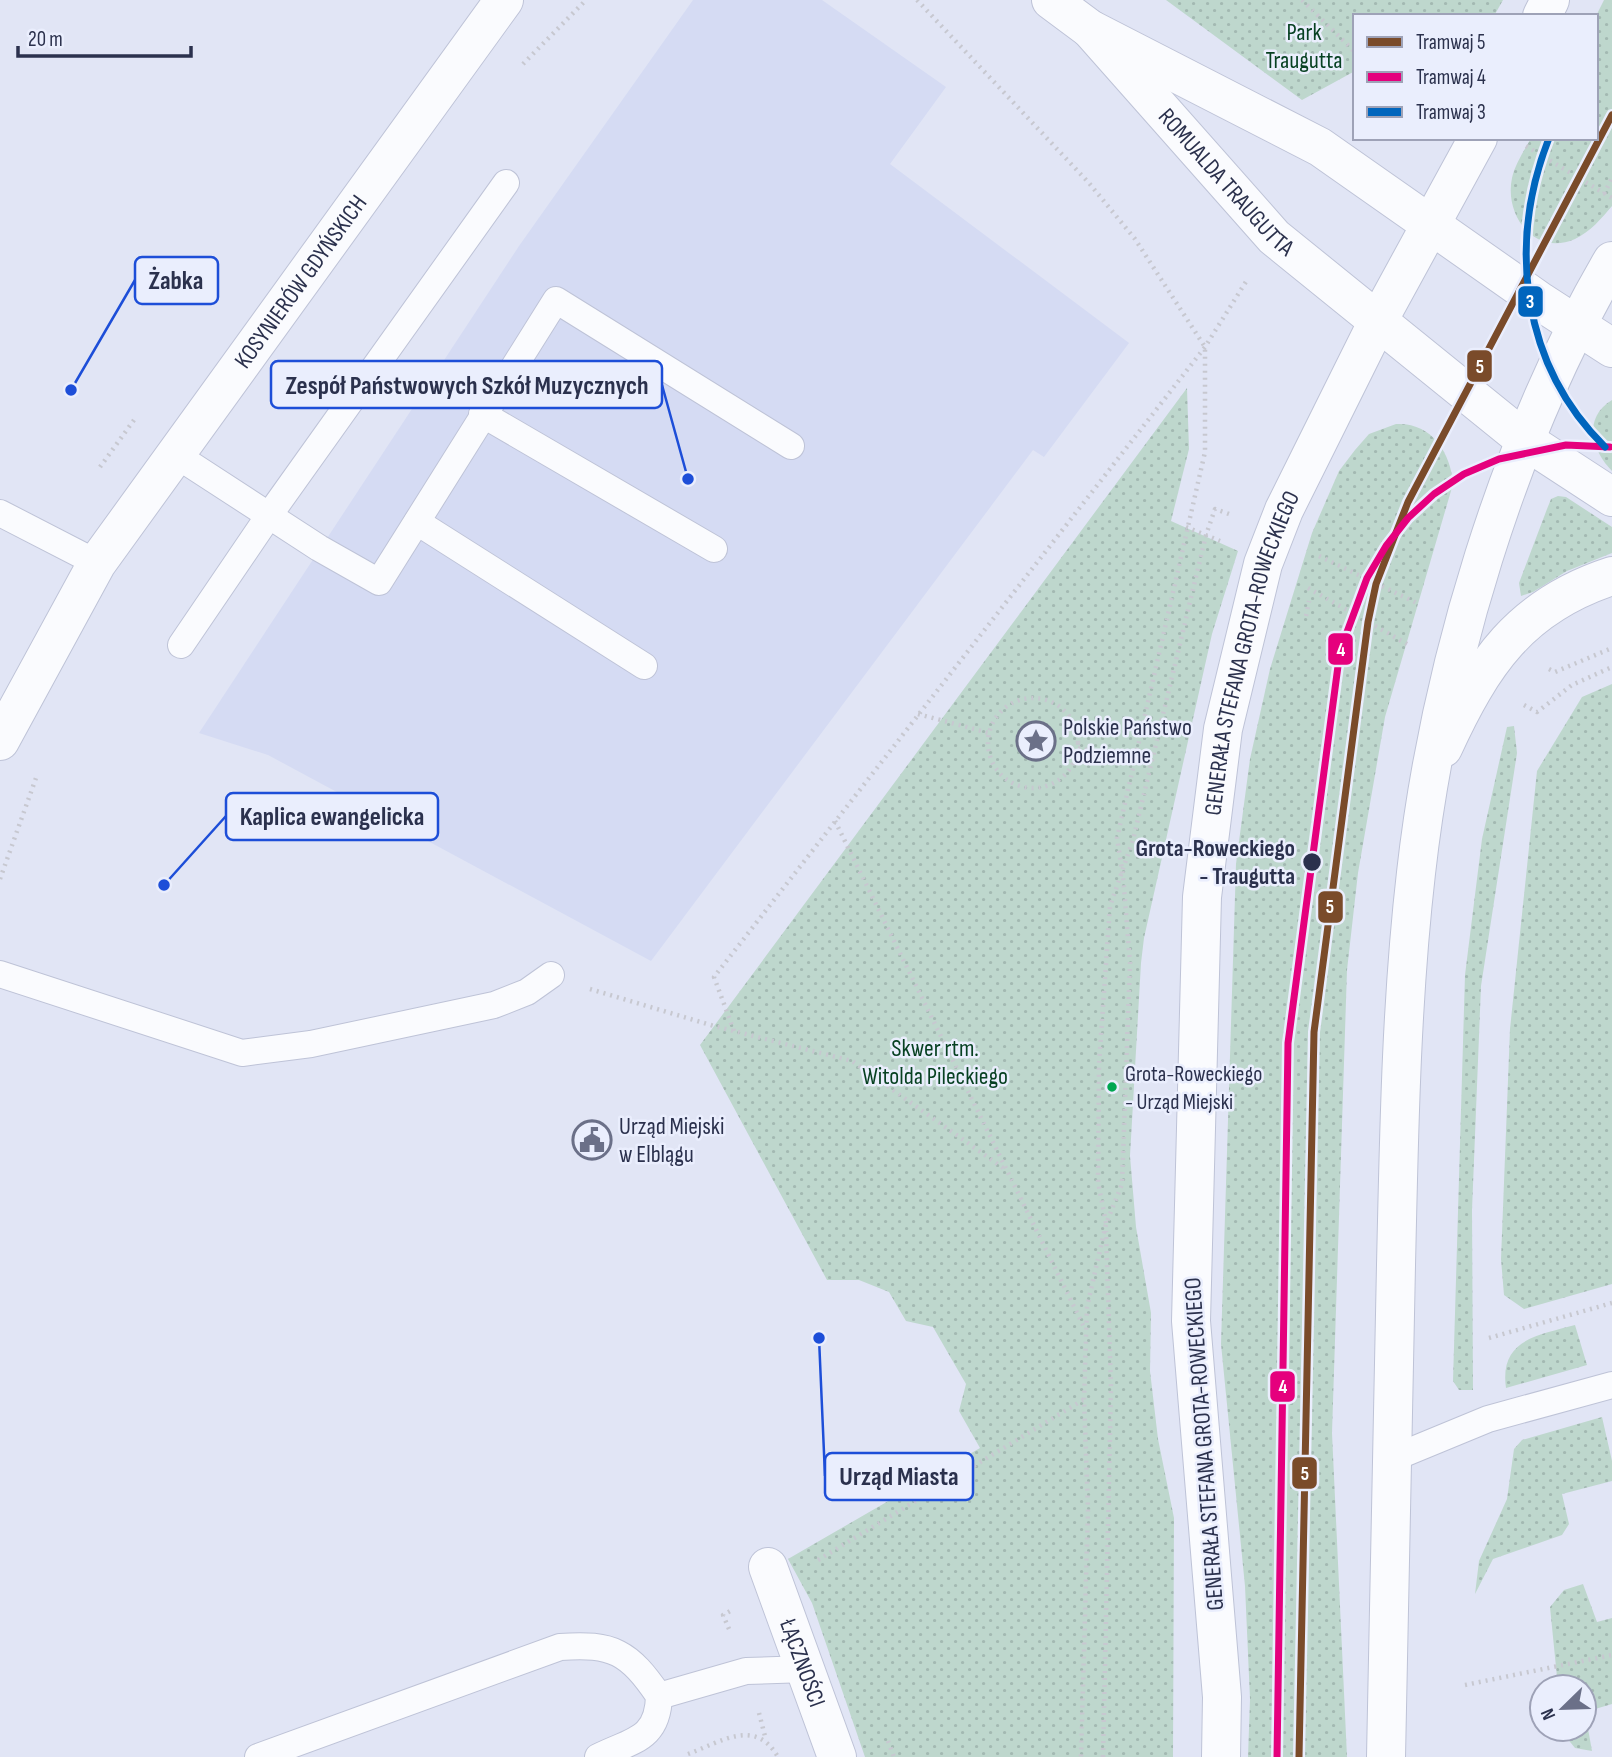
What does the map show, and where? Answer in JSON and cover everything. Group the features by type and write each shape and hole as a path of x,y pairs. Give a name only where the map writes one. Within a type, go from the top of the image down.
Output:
{"street":[{"name":"KOSYNIERÓW GDYŃSKICH","path":"0,741 97,564 504,0"},
{"name":"ROMUALDA TRAUGUTTA","path":"1051,0 1090,29 1320,147 1575,326 1612,348"},
{"name":"ROMUALDA TRAUGUTTA","path":"1090,29 1274,237 1525,441 1612,496"},
{"name":"GENERAŁA STEFANA GROTA-ROWECKIEGO","path":"1221,1757 1222,1697 1191,1321 1202,897 1223,729 1263,564 1284,510 1378,321 1477,140"},
{"path":"1386,1757 1401,1076 1416,870 1432,772 1464,626 1525,441 1575,326 1612,261"},
{"path":"1432,772 1466,699 1495,653 1536,616 1575,588 1612,576"},
{"name":"ŁĄCZNOŚCI","path":"768,1567 837,1757"}],"lane":[{"path":"181,645 270,514 506,183"},
{"path":"176,455 319,548 379,582 555,300 791,446"},
{"path":"482,414 714,549"},
{"path":"0,513 97,564"},
{"path":"417,522 644,666"},
{"path":"0,974 242,1053 311,1044 494,1005 527,992 551,975"},
{"path":"1391,1460 1488,1419 1612,1385"},
{"path":"258,1757 559,1647 607,1647 628,1659 659,1696 659,1718 646,1734 598,1757"},
{"path":"659,1696 746,1671 807,1669"}],"path":[{"path":"917,0 1088,183 1135,239 1205,347 1205,452 1185,527 1117,838 1130,962 1122,1184 1106,1224 1087,1307 1085,1331 1084,1399 1088,1509 1081,1757"},
{"path":"1302,0 1353,50"},
{"path":"1525,145 1612,198"},
{"path":"1604,194 1612,178"},
{"path":"734,1031 714,977 1205,347"},
{"path":"1103,1757 1111,1388 1106,1224 1098,1182 1099,1064 1110,906 1123,876 1206,535 1215,509 1236,516"},
{"path":"1185,527 1227,544"},
{"path":"1017,700 1048,700 1070,719 1078,748 1065,774 1040,787 1025,787 1012,783 992,762 989,733 994,719 1004,708 1017,700"},
{"path":"918,714 989,733"},
{"path":"1078,748 1133,760"},
{"path":"835,821 1085,1331"},
{"path":"551,975 618,999 852,1061 1007,1170"},
{"path":"1489,1338 1612,1303"},
{"path":"818,1560 1084,1399"},
{"path":"1465,1685 1612,1655"},
{"path":"680,1757 741,1735 754,1734 766,1740 778,1757"}],"shaded area":[{"path":"693,0 822,0 946,87 890,164 1129,343 1044,457 1033,450 651,961 268,755 199,733 519,246"}],"green space":[{"name":"Park Traugutta","path":"1166,0 1503,0 1495,14 1353,14 1353,72 1302,100"},
{"path":"1604,0 1612,0 1612,206 1595,224 1575,239 1560,243 1547,242 1535,238 1518,219 1513,206 1512,178 1530,140 1598,140 1597,14"},
{"name":"Skwer rtm. Witolda Pileckiego","path":"1187,388 1189,449 1171,521 1238,551 1212,634 1144,938 1130,1156 1136,1227 1151,1313 1150,1371 1158,1439 1174,1518 1173,1757 865,1757 812,1603 788,1559 980,1448 959,1411 966,1384 933,1327 906,1321 889,1292 859,1280 827,1280 700,1045"},
{"path":"1612,400 1612,471 1599,454 1593,435 1597,416"},
{"path":"1396,424 1419,428 1437,441 1448,461 1453,484 1385,717 1358,873 1347,970 1332,1433 1347,1757 1248,1757 1250,1699 1245,1586 1221,1344 1236,864 1250,759 1270,669 1312,533 1339,471 1355,450 1369,434"},
{"path":"1566,497 1612,527 1612,553 1567,571 1533,592 1521,596 1519,583 1551,499"},
{"path":"1612,684 1612,1284 1524,1309 1504,1295 1501,1259 1510,1029 1537,771 1582,697"},
{"path":"1514,726 1517,753 1481,986 1472,1210 1473,1390 1459,1390 1453,1381 1465,975 1482,839 1507,727"},
{"path":"1575,1325 1587,1365 1506,1388 1505,1372 1515,1349 1536,1336"},
{"path":"1602,1417 1612,1461 1612,1481 1562,1494 1569,1524 1562,1535 1493,1559 1475,1594 1479,1561 1507,1499 1514,1449 1522,1440"},
{"path":"1583,1584 1597,1622 1612,1618 1612,1704 1598,1708 1598,1673 1557,1673 1550,1607 1564,1590"},
{"path":"1571,1743 1591,1743 1592,1751 1575,1748"}],"tram line":[{"name":"5","path":"1299,1757 1314,1032 1368,622 1376,584 1408,502 1612,115"},
{"name":"3","path":"1548,140 1536,179 1528,220 1526,261 1530,302 1540,341 1555,379 1577,415 1605,447"},
{"name":"4","path":"1277,1757 1288,1043 1340,651 1367,578 1386,546 1408,518 1434,494 1464,474 1499,459 1566,445 1610,447"}],"place":[{"name":"Żabka","path":"71,390"},
{"name":"Zespół Państwowych Szkół Muzycznych","path":"688,479"},
{"name":"Polskie Państwo Podziemne","path":"1036,741"},
{"name":"Grota-Roweckiego - Traugutta","path":"1312,862"},
{"name":"Kaplica ewangelicka","path":"164,885"},
{"name":"Grota-Roweckiego - Urząd Miejski","path":"1112,1087"},
{"name":"Urząd Miejski w Elblągu","path":"592,1140"},
{"name":"Urząd Miasta","path":"819,1338"}]}
